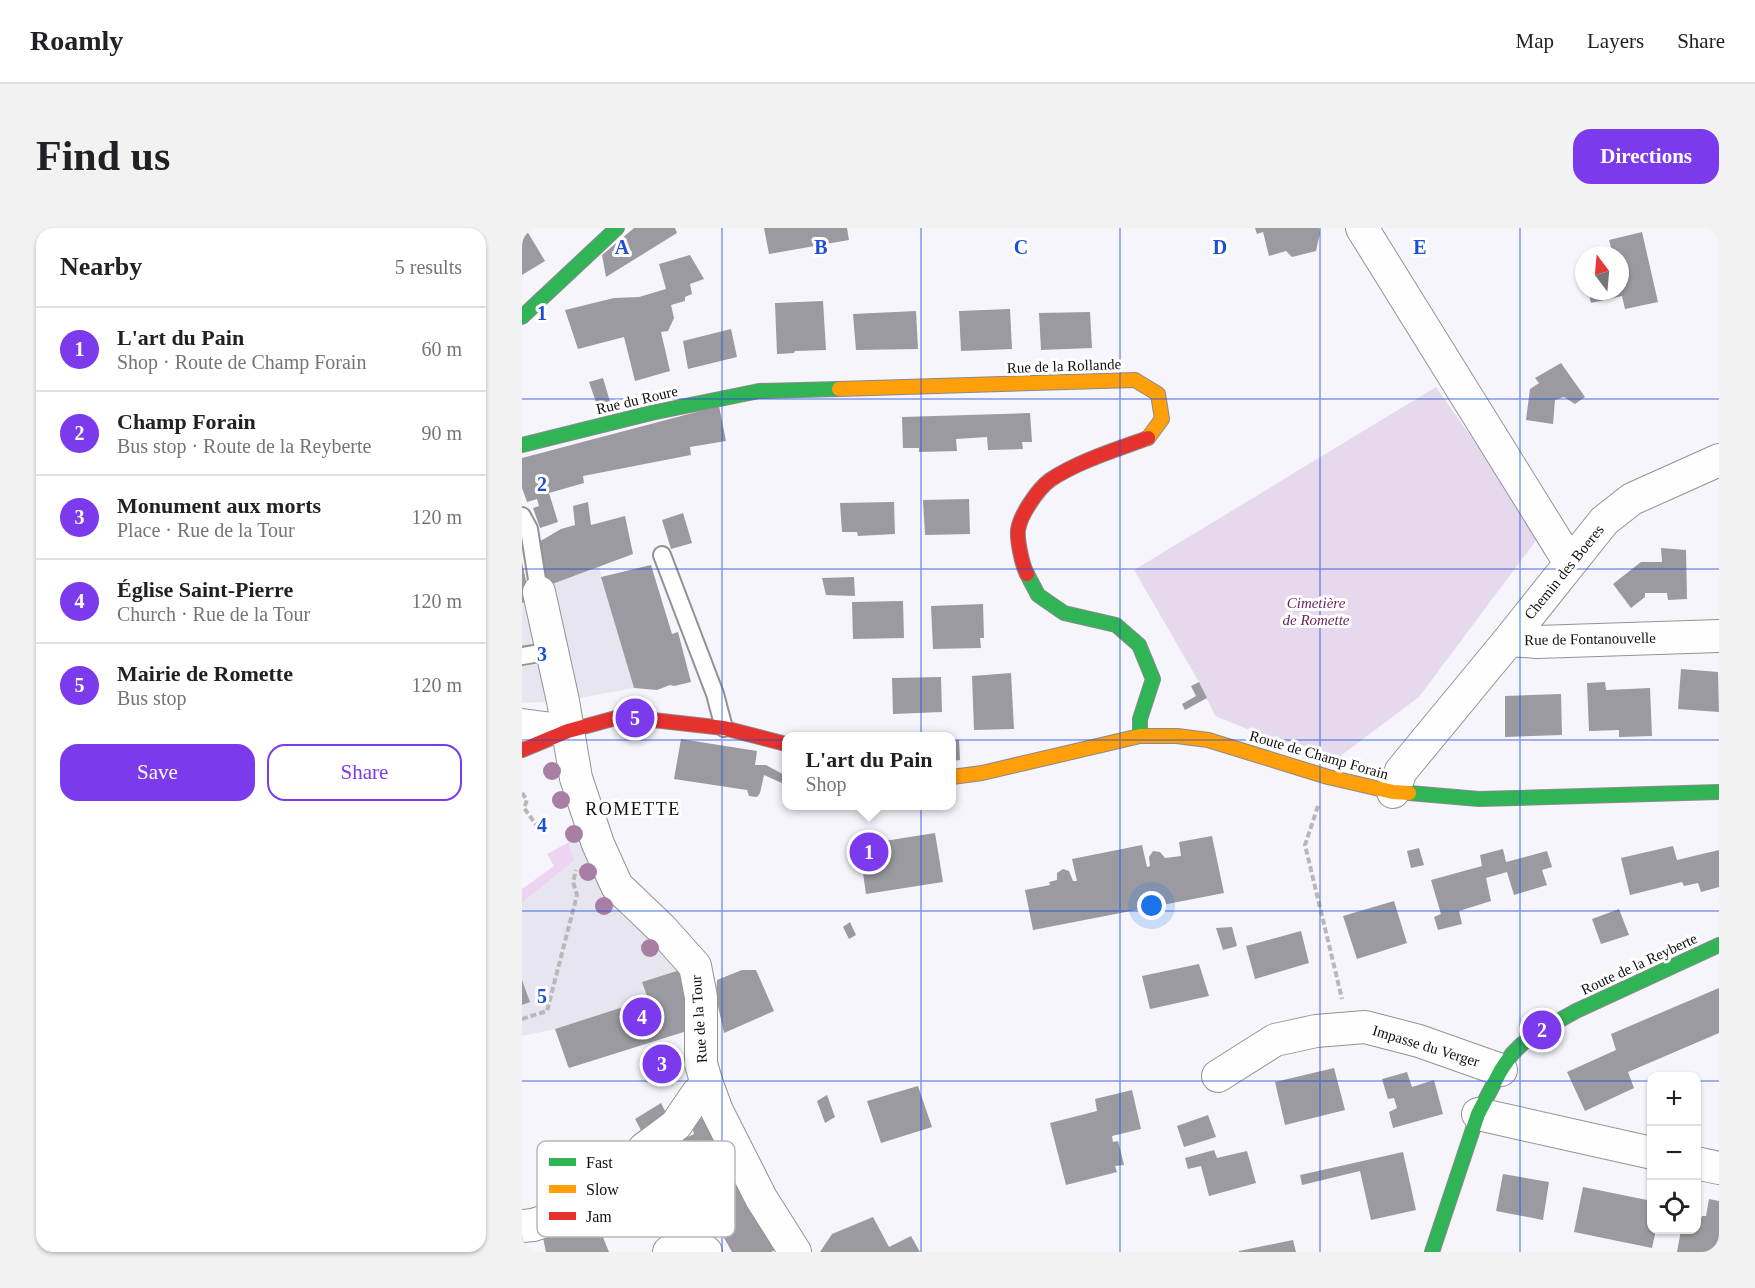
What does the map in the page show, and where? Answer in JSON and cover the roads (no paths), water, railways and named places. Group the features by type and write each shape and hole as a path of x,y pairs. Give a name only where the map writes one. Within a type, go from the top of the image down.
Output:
{"main road":[{"path":"522,317 617,228"},
{"name":"Rue de la Rollande","path":"759,391 1135,380 1158,394 1162,419 1150,437 1093,459 1049,481 1029,504 1018,530 1023,566 1038,595 1064,613 1116,625 1139,645 1153,679 1140,719 1140,736"},
{"name":"Rue du Roure","path":"522,445 651,413 759,391"},
{"path":"522,750 568,731 616,718 724,728 782,743"},
{"name":"Route de Champ Forain","path":"956,776 982,773 1140,736 1177,736 1208,740 1328,777 1393,792 1479,799 1719,792"},
{"name":"Route de la Reyberte","path":"1432,1252 1478,1114 1512,1054 1522,1044 1567,1016 1719,945"}],"street":[{"path":"1362,228 1570,563"},
{"name":"Chemin des Boeres","path":"1509,640 1604,521 1632,500 1719,460"},
{"name":"Rue de la Tour","path":"539,592 537,654 568,731 576,778 598,844 617,886 661,928 695,966 701,997 701,1064 717,1110 732,1141"},
{"name":"Rue de Fontanouvelle","path":"1393,792 1401,771 1509,640 1537,642 1719,636"},
{"path":"522,725 568,731"},
{"name":"Impasse du Verger","path":"1218,1076 1275,1040 1316,1030 1365,1027 1419,1041 1501,1070"},
{"path":"654,1141 676,1125 697,1094 707,1084"},
{"path":"1478,1114 1647,1152"},
{"name":"Rue de la Tour","path":"735,1146 761,1198 795,1252"},
{"path":"1701,1164 1719,1168"},
{"path":"522,1226 537,1224"},
{"path":"669,1252 694,1243 706,1252"}],"lane":[{"path":"524,526 539,592"},
{"path":"662,555 715,694 724,728"}],"place":[{"name":"Mairie de Romette","path":"635,718"},
{"name":"L'art du Pain","path":"869,852"},
{"name":"Église Saint-Pierre","path":"642,1017"},
{"name":"Champ Forain","path":"1542,1030"},
{"name":"Monument aux morts","path":"662,1064"}],"district":[{"name":"ROMETTE","path":"633,809"}],"park label":[{"name":"Cimetière de Romette","path":"1316,612"}]}
